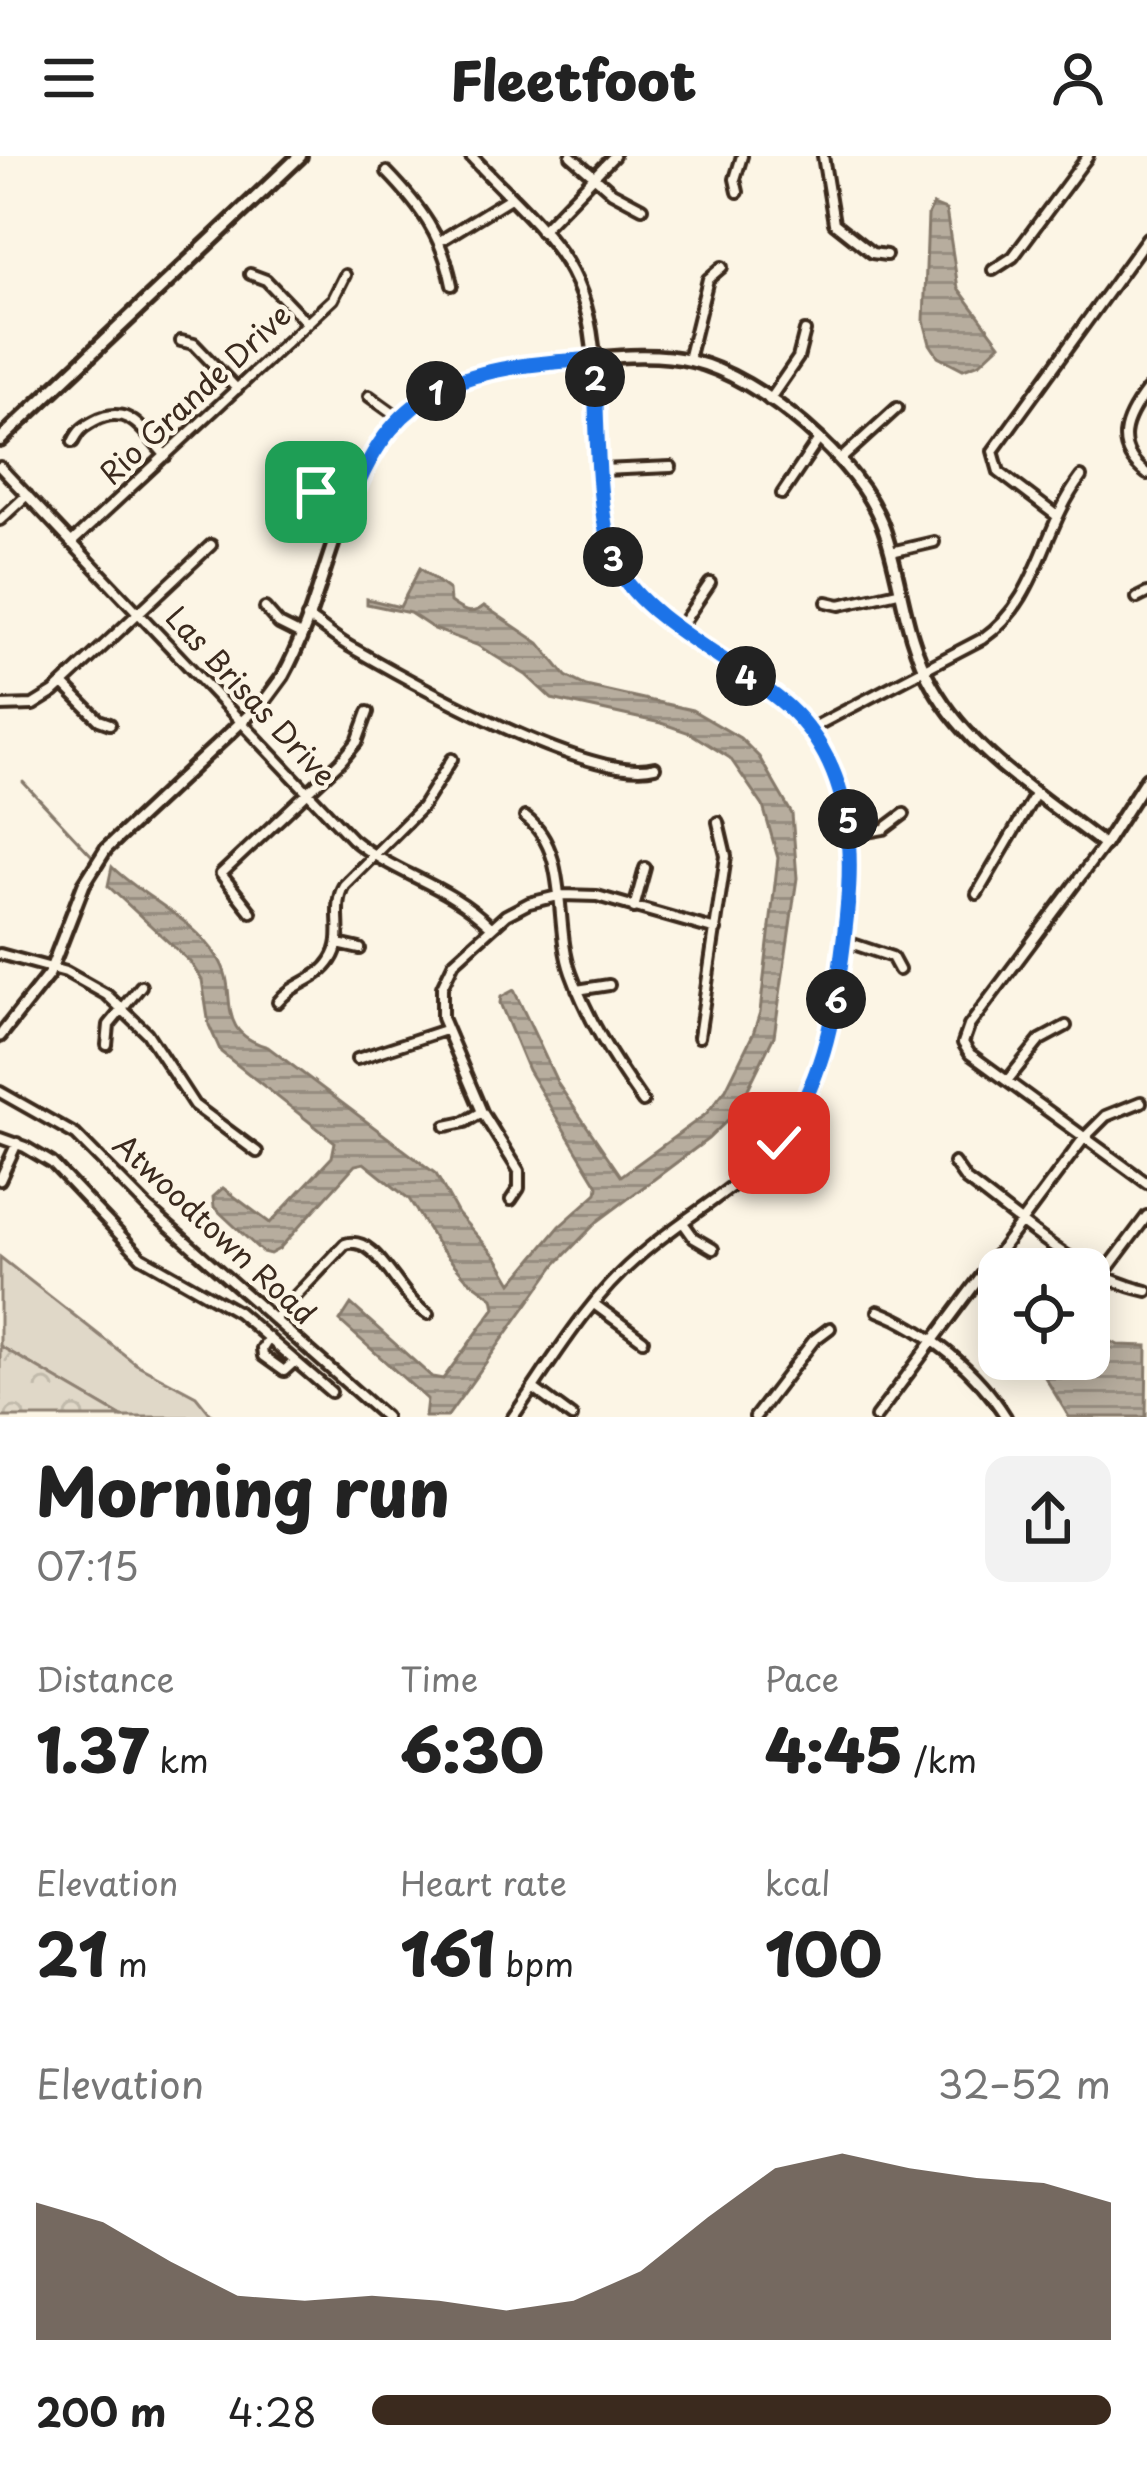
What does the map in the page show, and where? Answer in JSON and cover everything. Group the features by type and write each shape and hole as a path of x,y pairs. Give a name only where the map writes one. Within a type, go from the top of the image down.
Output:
{"main road":[{"path":"0,440 300,156"}],"street":[{"path":"471,156 562,254 580,284 592,324 606,530 618,569 640,598 777,698 808,730 841,793 850,835 852,880 832,1031 800,1112 754,1170 634,1260 594,1304 513,1417"},
{"path":"571,156 612,192 642,208"},
{"path":"541,231 614,156"},
{"path":"738,192 735,178 742,156"},
{"path":"824,156 834,223 872,253 886,255"},
{"path":"993,270 1013,257 1088,156"},
{"path":"387,172 416,201 440,241 452,285"},
{"path":"440,241 510,198"},
{"path":"1057,516 999,472 993,452 1147,238"},
{"path":"688,360 708,279 722,267"},
{"path":"250,274 266,280 307,323"},
{"name":"Rio Grande Drive","path":"70,543 335,296 345,275"},
{"path":"770,400 798,358 805,331"},
{"path":"181,340 194,344 237,389"},
{"path":"0,1036 53,968 98,860 273,690 301,635 366,465 400,419 437,391 482,371 520,363 688,360 722,371 770,400 819,439 869,496 891,552 898,592 924,669 943,702 972,737 1104,845"},
{"path":"1147,390 1128,417 1124,437 1129,457 1147,474"},
{"path":"369,396 400,419"},
{"path":"841,459 897,409"},
{"path":"74,442 80,429 118,413 129,417 166,456"},
{"path":"782,494 819,439"},
{"name":"Las Brisas Drive","path":"0,467 352,839 374,856 442,888 490,926"},
{"path":"602,470 671,467"},
{"path":"281,474 350,504"},
{"path":"808,730 982,639 1012,613 1040,566 1057,516 1081,477"},
{"path":"0,520 26,495"},
{"path":"891,552 934,542"},
{"path":"0,706 33,705 63,684 211,544"},
{"path":"680,628 710,583"},
{"path":"827,602 841,604 898,592"},
{"path":"1137,598 1147,593"},
{"path":"265,608 279,624 301,635"},
{"path":"307,617 353,649 551,750 632,770 656,767"},
{"path":"63,684 99,720 110,724"},
{"path":"251,912 216,874 355,746 368,712"},
{"path":"278,1002 331,961 338,944 339,892 422,807 452,759"},
{"path":"1147,778 1104,845 965,1031 964,1046 1147,1183"},
{"path":"977,894 1037,791"},
{"path":"850,835 884,830 904,814"},
{"path":"525,817 546,839 554,863 564,951 578,989 607,1049 643,1102"},
{"path":"699,1037 726,856 718,823"},
{"path":"634,908 645,868"},
{"path":"511,1200 519,1188 519,1171 482,1112 445,1030 441,1009 445,978 454,962 490,926 516,909 557,896 597,896 716,930"},
{"path":"844,941 892,957 899,970"},
{"path":"338,944 360,949"},
{"path":"0,954 93,985 123,1008 147,1033 194,1105 257,1152"},
{"path":"578,989 609,985"},
{"path":"107,1045 107,1030 141,986"},
{"path":"1006,1081 1040,1040 1066,1026"},
{"path":"357,1059 445,1030"},
{"name":"Atwoodtown Road","path":"0,1092 76,1136 148,1208 385,1417"},
{"path":"876,1417 1084,1138 1115,1110 1141,1102"},
{"path":"446,1126 464,1123 482,1112"},
{"path":"0,1138 17,1143 64,1174 141,1256 222,1301 331,1392"},
{"path":"0,1180 17,1143"},
{"path":"954,1163 966,1180 1061,1248"},
{"path":"1110,1265 1147,1216"},
{"path":"684,1224 701,1244 713,1249"},
{"path":"274,1319 345,1244 355,1240 369,1246 410,1302 428,1314"},
{"path":"1110,1279 1147,1291"},
{"path":"594,1304 643,1340"},
{"path":"878,1311 899,1319 976,1378 1006,1417"},
{"path":"755,1417 814,1340 830,1328"},
{"path":"268,1338 263,1356 284,1371 295,1361"},
{"path":"533,1388 572,1417"}],"green space":[{"path":"0,1257 136,1364 196,1396 213,1417 122,1417 0,1346"},
{"path":"0,1346 122,1417 0,1417"}],"shaded area":[{"path":"933,205 946,210 958,288 1000,344 980,363 963,369 938,356 924,321 928,215"},
{"path":"420,568 449,590 450,602 458,608 470,612 484,606 539,643 566,676 586,686 692,710 740,738 759,757 792,814 797,878 774,1036 737,1111 708,1139 598,1221 556,1264 447,1417 425,1417 427,1399 340,1321 351,1304 432,1377 443,1379 495,1308 493,1298 466,1278 440,1248 409,1199 364,1163 355,1165 270,1254 262,1252 214,1207 213,1197 223,1188 270,1223 332,1157 335,1142 221,1052 209,1025 202,980 190,962 108,886 112,867 208,944 224,971 230,1010 239,1031 268,1047 436,1174 458,1214 512,1283 560,1226 597,1193 598,1186 528,1070 501,997 514,990 558,1084 621,1176 706,1114 726,1089 760,1012 778,858 763,806 730,758 690,733 552,699 526,675 477,645 434,629 410,613 367,604 367,599 400,607"},
{"path":"1110,1341 1147,1346 1146,1417 1069,1417 1047,1380 1110,1380"}],"waterway":[{"path":"23,782 93,857"}],"route":[{"path":"316,492 350,504 366,465 396,424 423,400 456,381 520,363 594,359 606,530 618,569 640,598 789,709 826,758 845,806 852,880 832,1031 807,1099 779,1143"}]}
